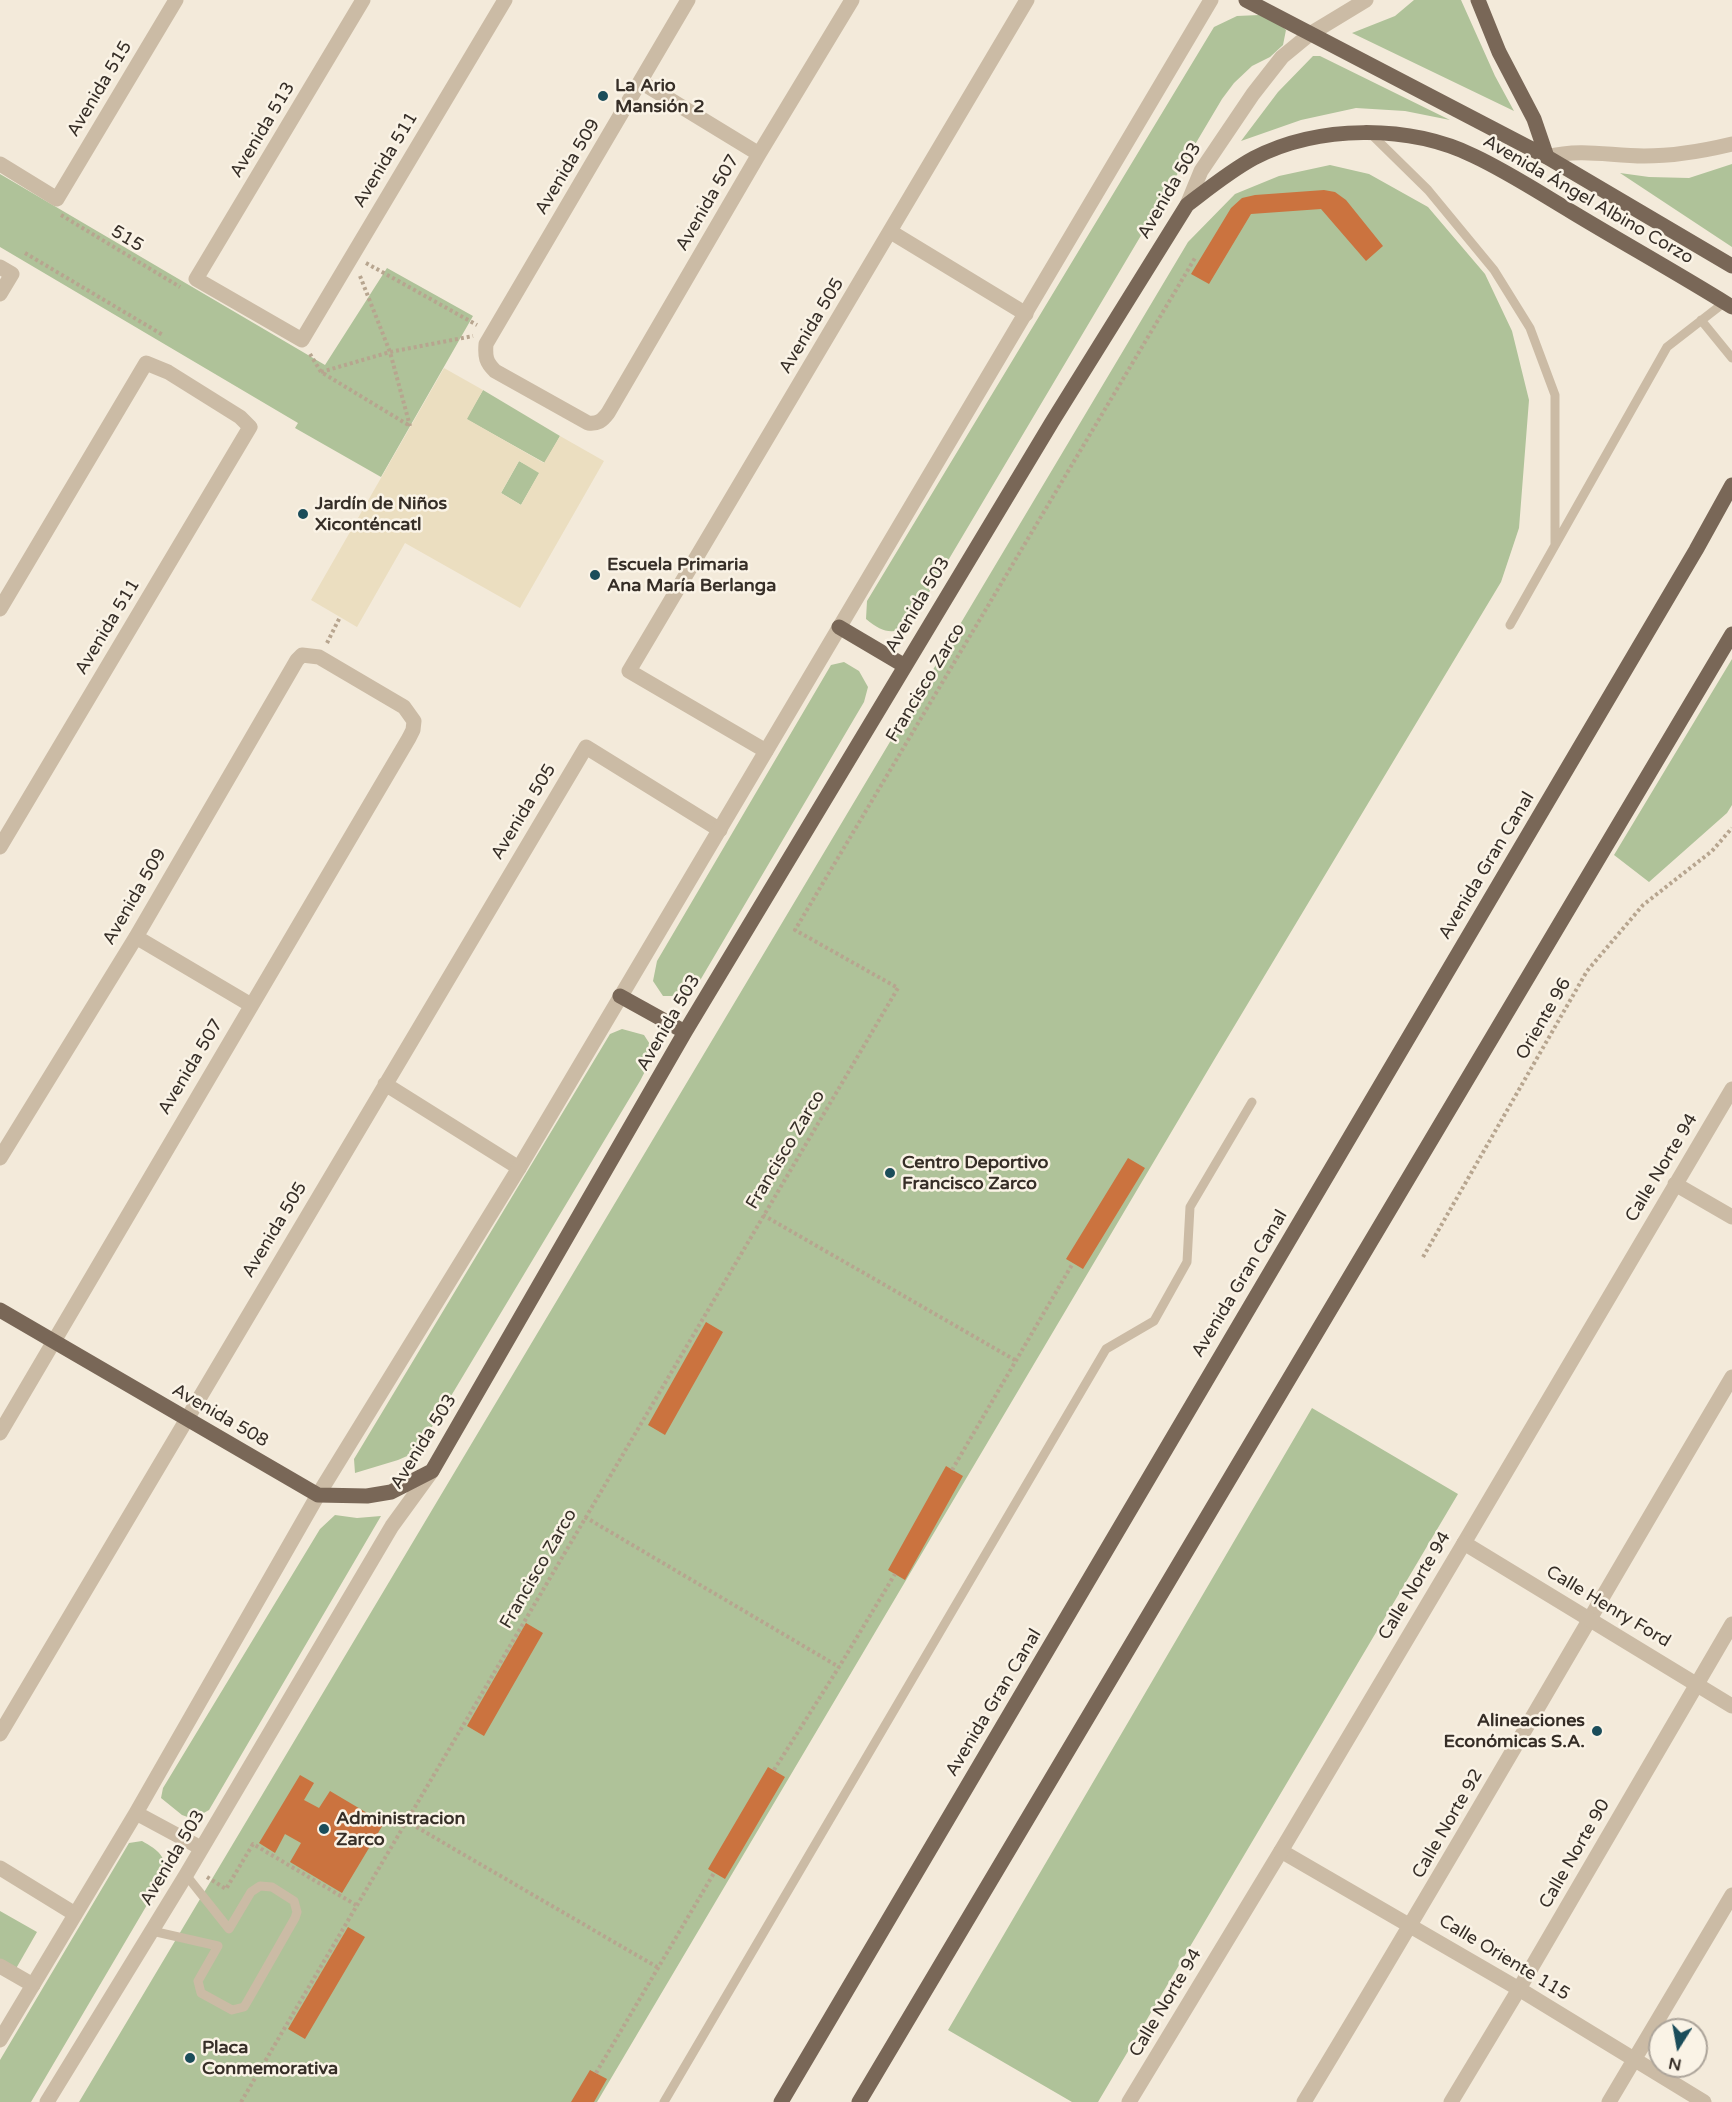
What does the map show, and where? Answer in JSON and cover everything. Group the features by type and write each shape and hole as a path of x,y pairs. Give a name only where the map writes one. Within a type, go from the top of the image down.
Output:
{"main road":[{"name":"Avenida Ángel Albino Corzo","path":"1246,0 1547,157 1732,266"},
{"path":"1478,0 1499,52 1534,119 1547,157"},
{"name":"Avenida Ángel Albino Corzo","path":"1187,205 1254,158 1299,141 1345,134 1370,133 1407,136 1437,142 1472,155 1728,305"},
{"name":"Avenida 503","path":"432,1470 685,1032 1052,422 1187,205"},
{"name":"Avenida Gran Canal","path":"781,2102 1690,561 1732,485"},
{"path":"839,627 905,666"},
{"path":"859,2102 1732,634"},
{"path":"620,996 685,1032"},
{"name":"Avenida 508","path":"0,1310 318,1495 367,1496 392,1491 432,1470"}],"street":[{"name":"Avenida 515","path":"0,164 57,199 176,0"},
{"name":"Avenida 513","path":"193,286 363,0"},
{"name":"Avenida 509","path":"485,355 486,344 491,333 688,0"},
{"name":"Avenida 507","path":"485,355 487,363 495,370 580,420 596,424 603,419 852,0"},
{"name":"Avenida 505","path":"766,751 629,671 1027,0"},
{"path":"0,2040 136,1813 318,1495 519,1168 1212,0"},
{"name":"Avenida 503","path":"1187,205 1201,171 1253,94 1282,57 1310,34 1366,0"},
{"name":"Avenida 511","path":"193,286 302,340 500,2"},
{"path":"641,82 759,154"},
{"path":"1547,157 1563,153 1585,152 1644,156 1671,155 1701,152 1732,144"},
{"path":"891,232 1026,314"},
{"path":"0,294 6,271"},
{"name":"Avenida 511","path":"0,609 146,363 168,372 240,417 250,427 0,847"},
{"name":"Avenida 509","path":"0,1158 136,937 286,677 302,655 319,657"},
{"name":"Avenida 507","path":"0,1433 413,730 414,721 404,707 319,657"},
{"name":"Avenida 505","path":"0,1734 586,747 720,830"},
{"path":"136,937 251,1005"},
{"path":"385,1084 519,1168"},
{"name":"Calle Norte 94","path":"1129,2102 1281,1851 1732,1089"},
{"path":"1676,1184 1732,1217"},
{"name":"Calle Norte 92","path":"1304,2102 1411,1926 1732,1377"},
{"name":"Avenida 503","path":"47,2102 186,1875 392,1526 432,1470"},
{"name":"Calle Henry Ford","path":"1464,1543 1732,1706"},
{"name":"Calle Norte 90","path":"1451,2102 1732,1624"},
{"path":"136,1813 201,1848"},
{"name":"Calle Oriente 115","path":"1281,1851 1519,1989 1704,2102"},
{"path":"0,1868 75,1914"},
{"path":"1609,2102 1732,1895"},
{"path":"0,1966 33,1985"}],"lane":[{"path":"1370,133 1428,190 1487,261 1530,328 1555,395 1555,544"},
{"path":"1510,625 1667,347 1701,320 1728,305"},
{"path":"1701,320 1732,358"},
{"path":"664,2102 1106,1349 1154,1321 1187,1262 1190,1208 1251,1102"},
{"path":"186,1875 229,1929"},
{"path":"260,1886 272,1887 290,1897 296,1906 295,1918 248,2002 238,2009 232,2010 216,2002 201,1993 199,1987 200,1976 218,1946 251,1892 260,1886"},
{"path":"152,1931 218,1946"}],"path":[{"name":"515","path":"61,215 193,286"},
{"path":"25,253 163,335"},
{"path":"352,256 491,333"},
{"path":"352,256 390,352 410,426 321,372 390,352 491,333"},
{"name":"Francisco Zarco","path":"241,2102 898,988 795,930 1195,258"},
{"path":"319,657 340,617"},
{"name":"Oriente 96","path":"1423,1257 1587,971 1642,905 1712,851 1732,828"},
{"path":"763,1215 1015,1360"},
{"path":"952,1470 1073,1263"},
{"path":"585,1517 839,1667"},
{"path":"774,1770 895,1574"},
{"path":"406,1821 657,1967"},
{"path":"596,2073 714,1873"}],"green space":[{"path":"1414,0 1461,0 1495,76 1514,111 1352,33 1395,16"},
{"path":"1259,15 1278,23 1286,30 1283,45 1270,57 1252,66 1234,83 1222,99 908,628 886,631 877,627 866,619 867,601 1214,27 1237,16"},
{"path":"1313,56 1320,56 1450,120 1405,111 1356,108 1301,120 1241,141 1278,92"},
{"path":"1732,164 1732,247 1620,173 1649,177 1689,178"},
{"name":"Centro Deportivo Francisco Zarco","path":"1330,165 1369,174 1428,207 1485,274 1512,331 1529,400 1519,528 1501,582 1214,1060 597,2102 79,2102 1188,242 1235,194 1279,176"},
{"path":"0,174 325,365 387,268 473,316 381,477 295,428 298,423 0,247"},
{"path":"483,390 560,436 545,463 466,419"},
{"path":"519,461 540,472 521,505 501,493"},
{"path":"1732,659 1732,805 1727,813 1649,882 1614,855"},
{"path":"844,662 859,671 868,687 864,702 695,989 676,996 663,996 653,981 657,961 831,665"},
{"path":"622,1029 644,1035 655,1052 640,1081 436,1421 414,1453 355,1473 354,1459 610,1034"},
{"path":"1312,1408 1458,1494 1098,2102 1072,2102 948,2030"},
{"path":"335,1515 357,1518 381,1516 209,1810 193,1819 182,1815 161,1798 163,1788 320,1529"},
{"path":"142,1841 161,1855 165,1869 164,1876 31,2102 0,2102 0,2060 129,1843"},
{"path":"0,1911 37,1932 14,1972 0,1964"}],"shaded area":[{"path":"444,368 483,390 467,419 544,463 560,436 604,461 520,608 405,543 357,627 311,600","holes":["519,461 539,473 521,505 501,493"]}],"building":[{"path":"1324,190 1335,192 1346,200 1383,246 1366,261 1321,209 1251,214 1209,284 1191,274 1231,208 1242,198"},
{"path":"1128,1158 1145,1168 1083,1269 1066,1259"},
{"path":"706,1322 723,1332 665,1435 648,1425"},
{"path":"946,1466 963,1476 905,1580 888,1570"},
{"path":"526,1623 543,1633 484,1736 467,1726"},
{"path":"768,1767 785,1777 725,1879 708,1869"},
{"name":"Administracion Zarco","path":"300,1775 314,1783 304,1800 319,1808 330,1791 384,1823 342,1893 290,1862 301,1843 285,1834 275,1853 259,1843"},
{"path":"348,1927 365,1937 305,2039 288,2029"},
{"path":"590,2070 607,2079 594,2102 571,2102"}],"place":[{"name":"La Ario Mansión 2","path":"603,96"},
{"name":"Jardín de Niños Xiconténcatl","path":"303,514"},
{"name":"Escuela Primaria Ana María Berlanga","path":"595,575"},
{"name":"Centro Deportivo Francisco Zarco","path":"890,1173"},
{"name":"Alineaciones Económicas S.A.","path":"1597,1731"},
{"name":"Administracion Zarco","path":"324,1829"},
{"name":"Placa Conmemorativa","path":"190,2058"}]}
